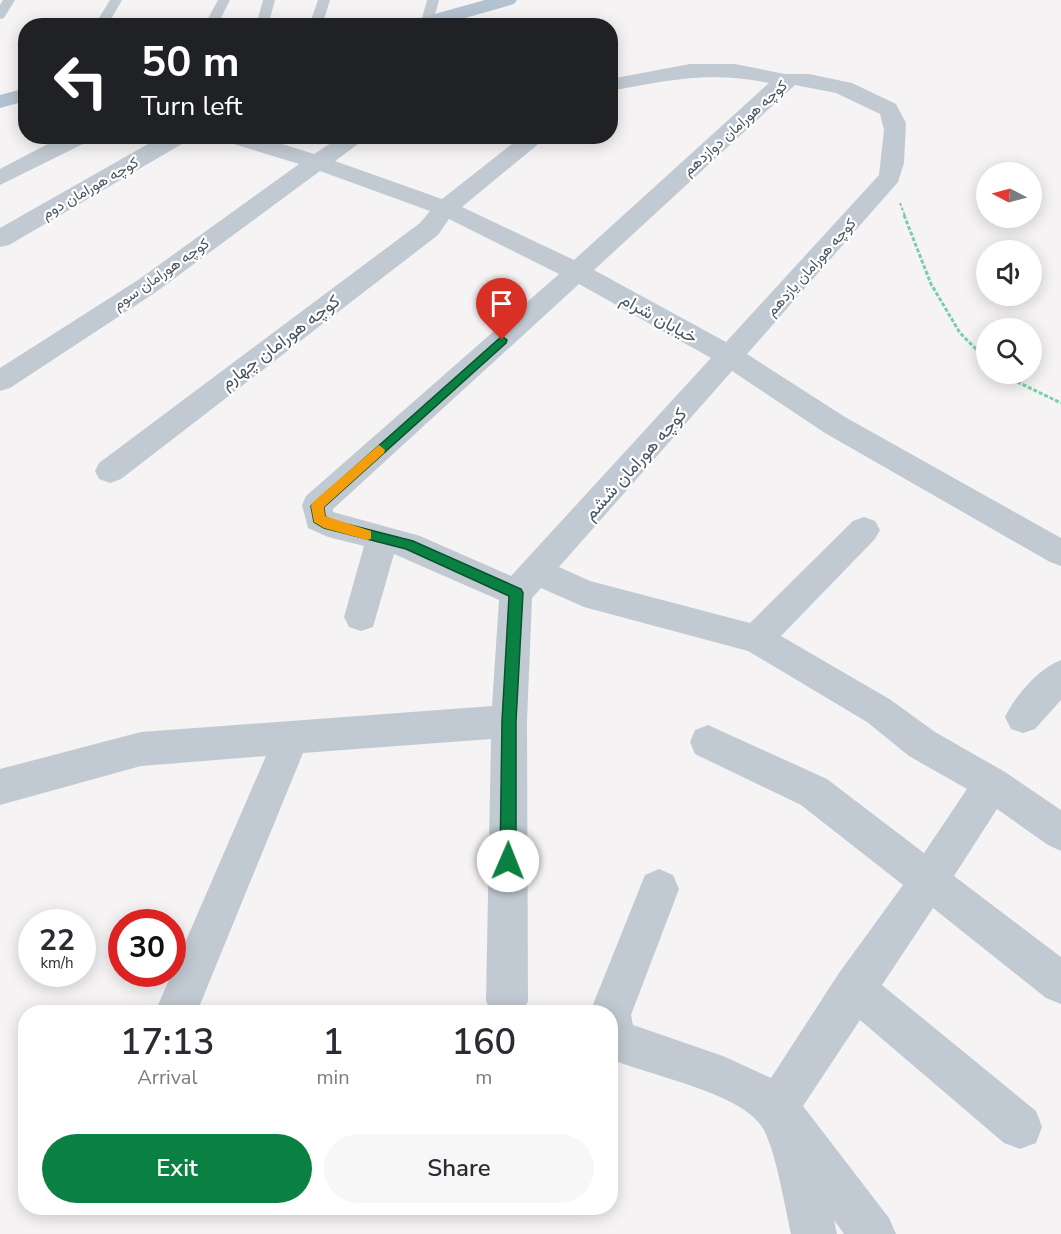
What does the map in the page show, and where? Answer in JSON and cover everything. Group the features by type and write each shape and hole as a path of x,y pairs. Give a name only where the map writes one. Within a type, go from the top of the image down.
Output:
{"main road":[{"path":"441,18 507,0"},
{"path":"0,102 18,96"}],"street":[{"path":"618,83 690,70 735,70 785,80"},
{"name":"کوچه هورامان دوازدهم","path":"382,538 328,524 319,519 317,506 577,272 785,80 799,77 851,90 888,108 895,122 890,177"},
{"path":"0,178 66,144"},
{"name":"کوچه هورامان دوم","path":"0,239 165,144"},
{"name":"خیابان شرام","path":"258,144 317,162 445,208 577,272 731,357 835,425 1061,553"},
{"name":"کوچه هورامان سوم","path":"0,381 147,286 317,162 345,144"},
{"name":"کوچه هورامان چهارم","path":"110,471 429,229 445,208 527,144"},
{"name":"کوچه هورامان يازدهم","path":"731,357 890,177"},
{"name":"کوچه هورامان ششم","path":"527,582 731,357"},
{"path":"756,639 864,530"},
{"path":"361,616 382,538 409,544 527,582 584,593 756,639 830,680 879,711 922,744 992,784 1061,832"},
{"path":"507,1001 509,721 527,582"},
{"path":"1023,717 1061,675"},
{"path":"0,787 141,749 509,721"},
{"path":"179,1005 292,737"},
{"path":"708,742 814,792 1061,983"},
{"path":"777,1108 854,988 930,882 992,784"},
{"path":"614,1005 659,889"},
{"path":"854,988 1020,1126"},
{"path":"618,1041 753,1089 777,1108 873,1234"},
{"path":"777,1108 805,1190 814,1234"}],"lane":[{"path":"0,15 9,0"},
{"path":"105,18 116,0"},
{"path":"214,18 224,0"},
{"path":"264,18 269,0"},
{"path":"318,18 324,0"},
{"path":"422,18 433,0"}],"path":[{"path":"890,177 931,284 960,333 976,349"},
{"path":"1022,384 1061,403"}],"slow traffic":[{"path":"367,535 328,524 319,519 317,506 379,450"}],"route":[{"path":"502,340 317,506 319,519 328,524 409,544 516,593 509,721 508,861"}]}
